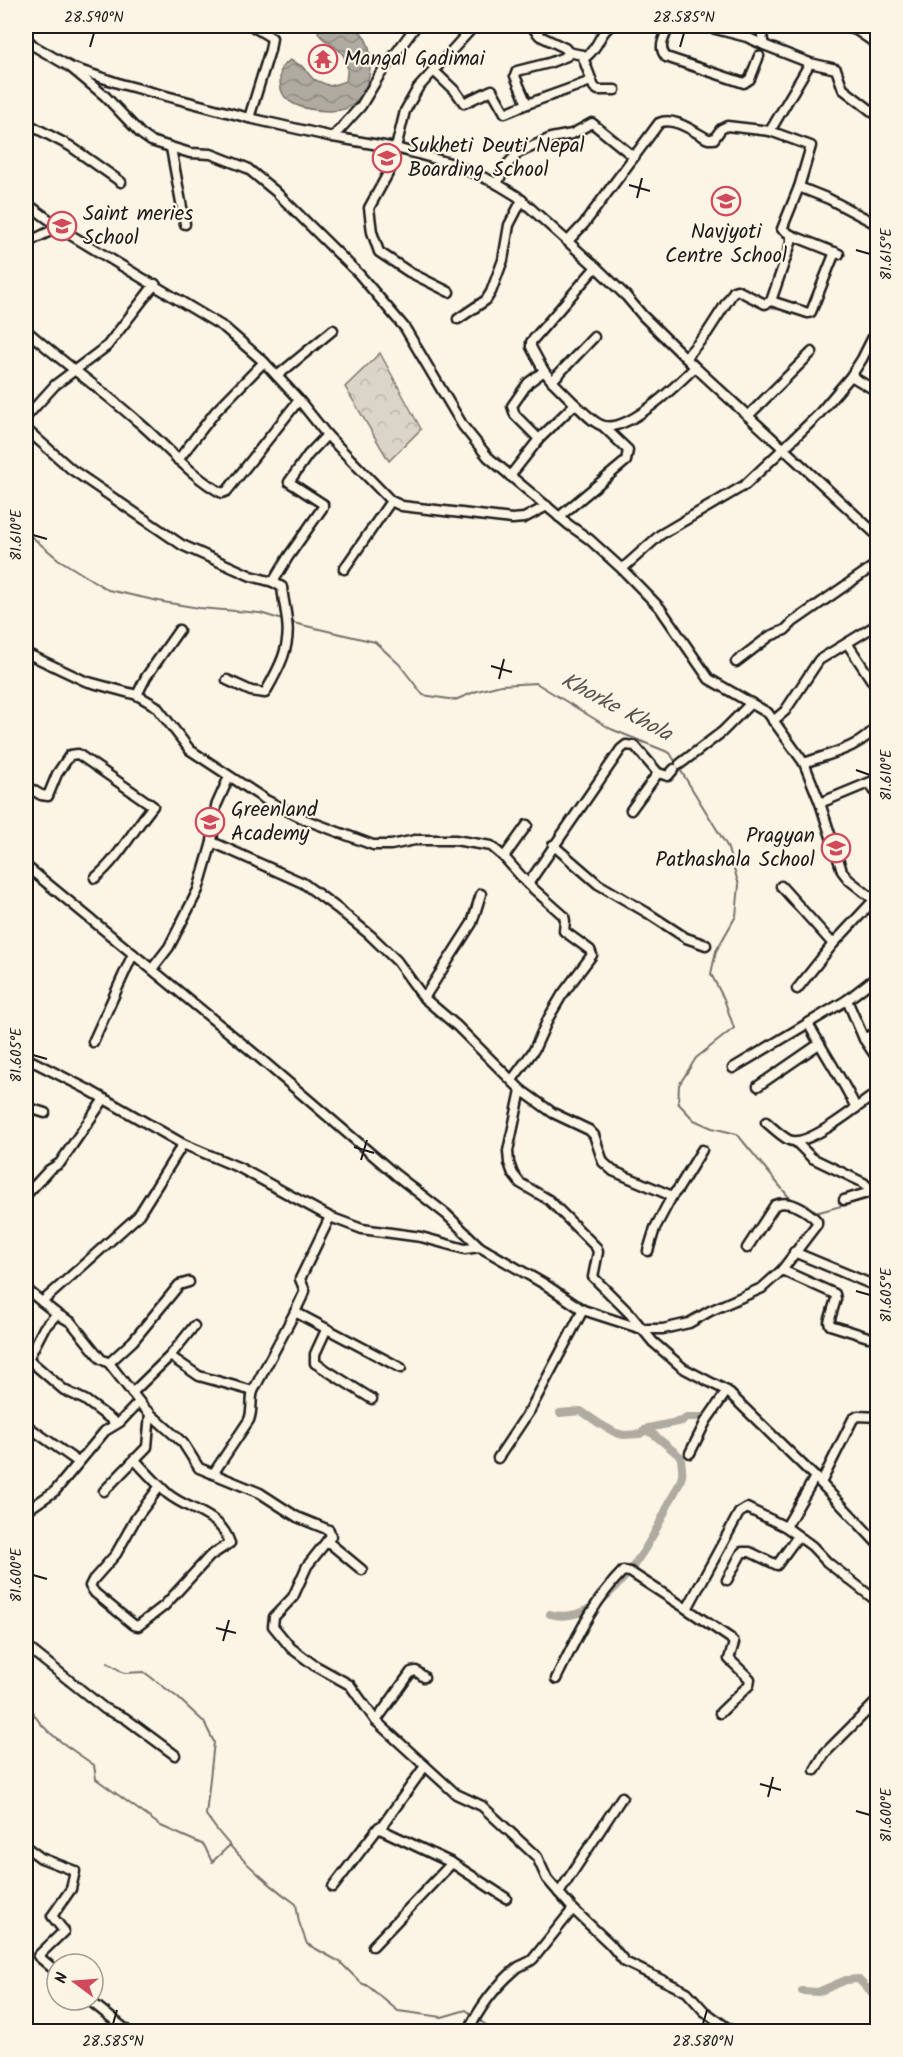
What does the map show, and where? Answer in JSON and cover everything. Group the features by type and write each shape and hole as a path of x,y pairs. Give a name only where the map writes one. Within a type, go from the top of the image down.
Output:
{"street":[{"path":"249,118 272,38 252,26"},
{"path":"333,137 361,106 379,76 416,26"},
{"path":"449,292 409,272 379,252 372,232 369,208 391,168 405,111 418,87 474,26"},
{"path":"531,26 540,36 568,52 582,56 587,56 597,48 602,32 610,26"},
{"path":"669,26 661,46 661,51 666,57 744,82 750,79 759,56"},
{"path":"704,26 747,37 810,63 836,69 843,89 878,116"},
{"path":"764,45 762,36 766,26"},
{"path":"844,26 856,30 878,45"},
{"path":"26,38 34,46 70,67 105,96 141,134 151,141 190,153 211,154 247,168 275,191 359,274 405,328 463,426 488,457 589,539 622,569 660,608 709,679 768,713 804,763 820,803 842,871 849,880 876,901 833,944 797,989"},
{"path":"527,104 515,76 517,71 549,63 567,56 568,52"},
{"path":"582,56 594,87 598,90 615,90"},
{"path":"770,131 810,63"},
{"path":"70,67 121,84 249,118 333,137 396,148 450,163 497,184 522,200 597,267 642,316 695,367 878,536"},
{"path":"433,70 464,103 493,90 505,113 591,81"},
{"path":"568,241 584,224 659,123 666,120 674,122 708,139 714,139 727,126 770,131 811,147 799,187 782,229 791,235 837,253 811,312 771,301"},
{"path":"26,123 70,146 121,182"},
{"path":"497,184 505,167 518,153 551,138 572,134 592,123 634,157"},
{"path":"171,148 185,224"},
{"path":"799,187 829,199 878,225"},
{"path":"458,319 486,300 491,292 503,260 509,225 522,200"},
{"path":"26,203 59,226 225,328 264,362 327,435 391,501 402,506 512,519 524,518 547,507"},
{"path":"26,243 59,226"},
{"path":"686,357 706,333 734,291 737,290 765,304 771,301 791,243 791,235"},
{"path":"560,517 626,460 628,450 552,381 531,347 531,342 548,321 597,267"},
{"path":"26,417 55,385 107,346 155,284"},
{"path":"622,569 660,535 745,485 818,415 851,376 875,342 878,327"},
{"path":"26,330 138,422 178,460 222,493 227,491 299,400"},
{"path":"277,376 333,330"},
{"path":"552,381 594,337"},
{"path":"748,416 812,352"},
{"path":"178,460 216,411 264,362"},
{"path":"603,426 614,426 632,418 666,396 695,367"},
{"path":"539,439 515,415 512,406 528,384 544,371"},
{"path":"851,376 878,392"},
{"path":"510,476 539,439 575,404"},
{"path":"26,429 71,469 182,545 251,576 282,587 288,628 286,651 265,693 251,691 227,680"},
{"path":"273,582 323,507 323,504 289,482 308,455 327,435"},
{"path":"344,569 391,501"},
{"path":"736,662 770,636 787,628 878,563"},
{"path":"773,721 785,711 819,660 878,624"},
{"path":"137,695 146,677 179,630"},
{"path":"847,643 878,690"},
{"path":"26,653 85,681 137,695 156,706 190,750 266,800 306,820 373,845 391,845 415,840 455,840 492,846 528,884 564,916 564,931 591,950 592,955 562,995 534,1050 512,1080"},
{"path":"528,884 613,759 626,745 635,746 657,773 668,776 677,766 722,732 751,703"},
{"path":"804,763 858,742 878,724"},
{"path":"26,786 41,795 48,796 57,774 70,755 78,754 153,806 136,826 111,864 95,878"},
{"path":"630,810 657,773"},
{"path":"152,969 169,947 198,890 212,842 216,806 229,777"},
{"path":"820,803 874,781 878,797"},
{"path":"504,857 527,825"},
{"path":"212,842 303,883 337,908 397,961 424,998 457,1026 521,1090 553,1113 589,1130 594,1135 603,1162 613,1170 672,1196"},
{"path":"553,845 598,885 686,938 706,945"},
{"path":"26,866 255,1054 396,1175 446,1214 480,1247 584,1310 642,1329 663,1329 689,1323 762,1288 782,1270 817,1221 812,1215 788,1202 775,1204 747,1248"},
{"path":"781,886 833,944"},
{"path":"424,998 472,923 481,894"},
{"path":"93,1042 133,954"},
{"path":"733,1068 847,1000 878,976"},
{"path":"847,1000 864,1039 878,1060"},
{"path":"808,1023 840,1076 856,1108"},
{"path":"864,1039 878,1031"},
{"path":"758,1086 819,1044"},
{"path":"26,1058 105,1099 183,1144 240,1168 330,1217 362,1228 422,1237 465,1249 480,1247"},
{"path":"521,1090 508,1151 513,1174 520,1183 549,1200 596,1246 598,1252 593,1277 653,1342 683,1368 727,1391 818,1480 878,1544"},
{"path":"766,1122 789,1140 804,1141 878,1092"},
{"path":"26,1195 60,1163 105,1099"},
{"path":"26,1107 45,1113"},
{"path":"796,1142 812,1158 864,1183 868,1188 867,1193 844,1200"},
{"path":"42,1302 138,1216 183,1144"},
{"path":"648,1251 655,1228 672,1196 702,1150"},
{"path":"213,1474 249,1420 252,1412 250,1401 253,1391 296,1312 305,1291 300,1279 330,1217"},
{"path":"794,1252 878,1287"},
{"path":"782,1270 835,1294 830,1325 868,1337"},
{"path":"109,1364 133,1341 179,1285 189,1282"},
{"path":"26,1289 57,1314 71,1322 139,1402 183,1443 200,1468 260,1493 297,1516 329,1530 331,1536 307,1566 293,1597 274,1617 273,1626 291,1648 314,1665 350,1685 376,1721 456,1794 482,1806 537,1857 547,1879 625,1962 687,1992 704,2011 733,2031"},
{"path":"498,1458 530,1410 584,1310"},
{"path":"296,1312 401,1368"},
{"path":"57,1314 44,1328 27,1358 64,1390 85,1400 116,1423"},
{"path":"132,1393 170,1356 194,1326"},
{"path":"326,1330 315,1354 315,1363 372,1399"},
{"path":"170,1356 199,1376 253,1391"},
{"path":"690,1453 706,1421 727,1391"},
{"path":"26,1511 55,1491 105,1431 120,1422 139,1402"},
{"path":"104,1491 147,1448 150,1413"},
{"path":"786,1527 818,1480 853,1419 858,1416 878,1417"},
{"path":"26,1425 78,1462"},
{"path":"134,1459 180,1503 204,1513 220,1524 230,1543 210,1556 164,1606 138,1626 95,1593 90,1586 116,1554 136,1518 160,1486"},
{"path":"687,1609 739,1513 747,1508 786,1527 878,1602"},
{"path":"727,1580 742,1552 750,1552 777,1565 798,1536"},
{"path":"327,1541 362,1570"},
{"path":"556,1679 582,1628 609,1586 623,1572 635,1575 730,1638 734,1643 729,1659 750,1679 749,1685 720,1713"},
{"path":"26,1646 105,1709 125,1718 175,1755"},
{"path":"376,1721 411,1672 416,1671 424,1677"},
{"path":"815,1770 825,1753 878,1700"},
{"path":"333,1887 425,1766"},
{"path":"559,1893 622,1797"},
{"path":"380,1827 381,1831 452,1863 506,1898"},
{"path":"26,1847 41,1858 75,1871 71,1888 52,1916 64,1931 38,1956 45,1962"},
{"path":"373,1946 452,1863"},
{"path":"468,2031 483,2005 519,1966 528,1964 533,1959 573,1909"},
{"path":"104,2012 129,2031"}],"green space":[{"path":"380,353 421,429 389,461 345,387"}],"water":[{"path":"318,26 352,26 362,34 367,43 370,61 368,81 360,98 348,108 330,111 301,107 287,99 282,92 281,68 290,60 302,66 313,79 330,86 346,81 345,58 340,51 322,38 318,33"}],"waterway":[{"name":"Khorke Khola","path":"26,532 58,559 108,590 199,608 260,613 283,620"},
{"name":"Khorke Khola","path":"289,622 375,642 399,664 423,695 455,700 501,685 536,683 611,729 670,753 727,846 739,885 736,916 716,951 711,974 724,999 734,1028 696,1058 679,1085 678,1103 694,1120 712,1128 737,1134 788,1196 798,1203"},
{"name":"Khorke Khola","path":"806,1207 819,1212 878,1196"},
{"path":"560,1413 581,1411 616,1433 624,1435 640,1434 648,1428 682,1421 688,1417 711,1415"},
{"path":"550,1614 570,1615 589,1608 607,1596 638,1559 662,1518 681,1479 681,1457 645,1430"},
{"path":"108,1663 124,1673 144,1672 177,1697 204,1722 214,1742 206,1815 247,1864 296,1904 299,1922 307,1944 340,1962 361,1983 368,1986 398,2011 442,2017 466,2010 495,2032"},
{"path":"26,1700 35,1716 47,1730 94,1765 96,1779 161,1826 204,1845 212,1862 230,1845"},
{"path":"802,1991 818,1992 846,1980 858,1979 878,1999"}],"place":[{"name":"Mangal Gadimai","path":"323,59"},
{"name":"Sukheti Deuti Nepal Boarding School","path":"387,158"},
{"name":"Navjyoti Centre School","path":"726,201"},
{"name":"Saint meries School","path":"62,226"},
{"name":"Greenland Academy","path":"210,822"},
{"name":"Pragyan Pathashala School","path":"836,848"}]}
